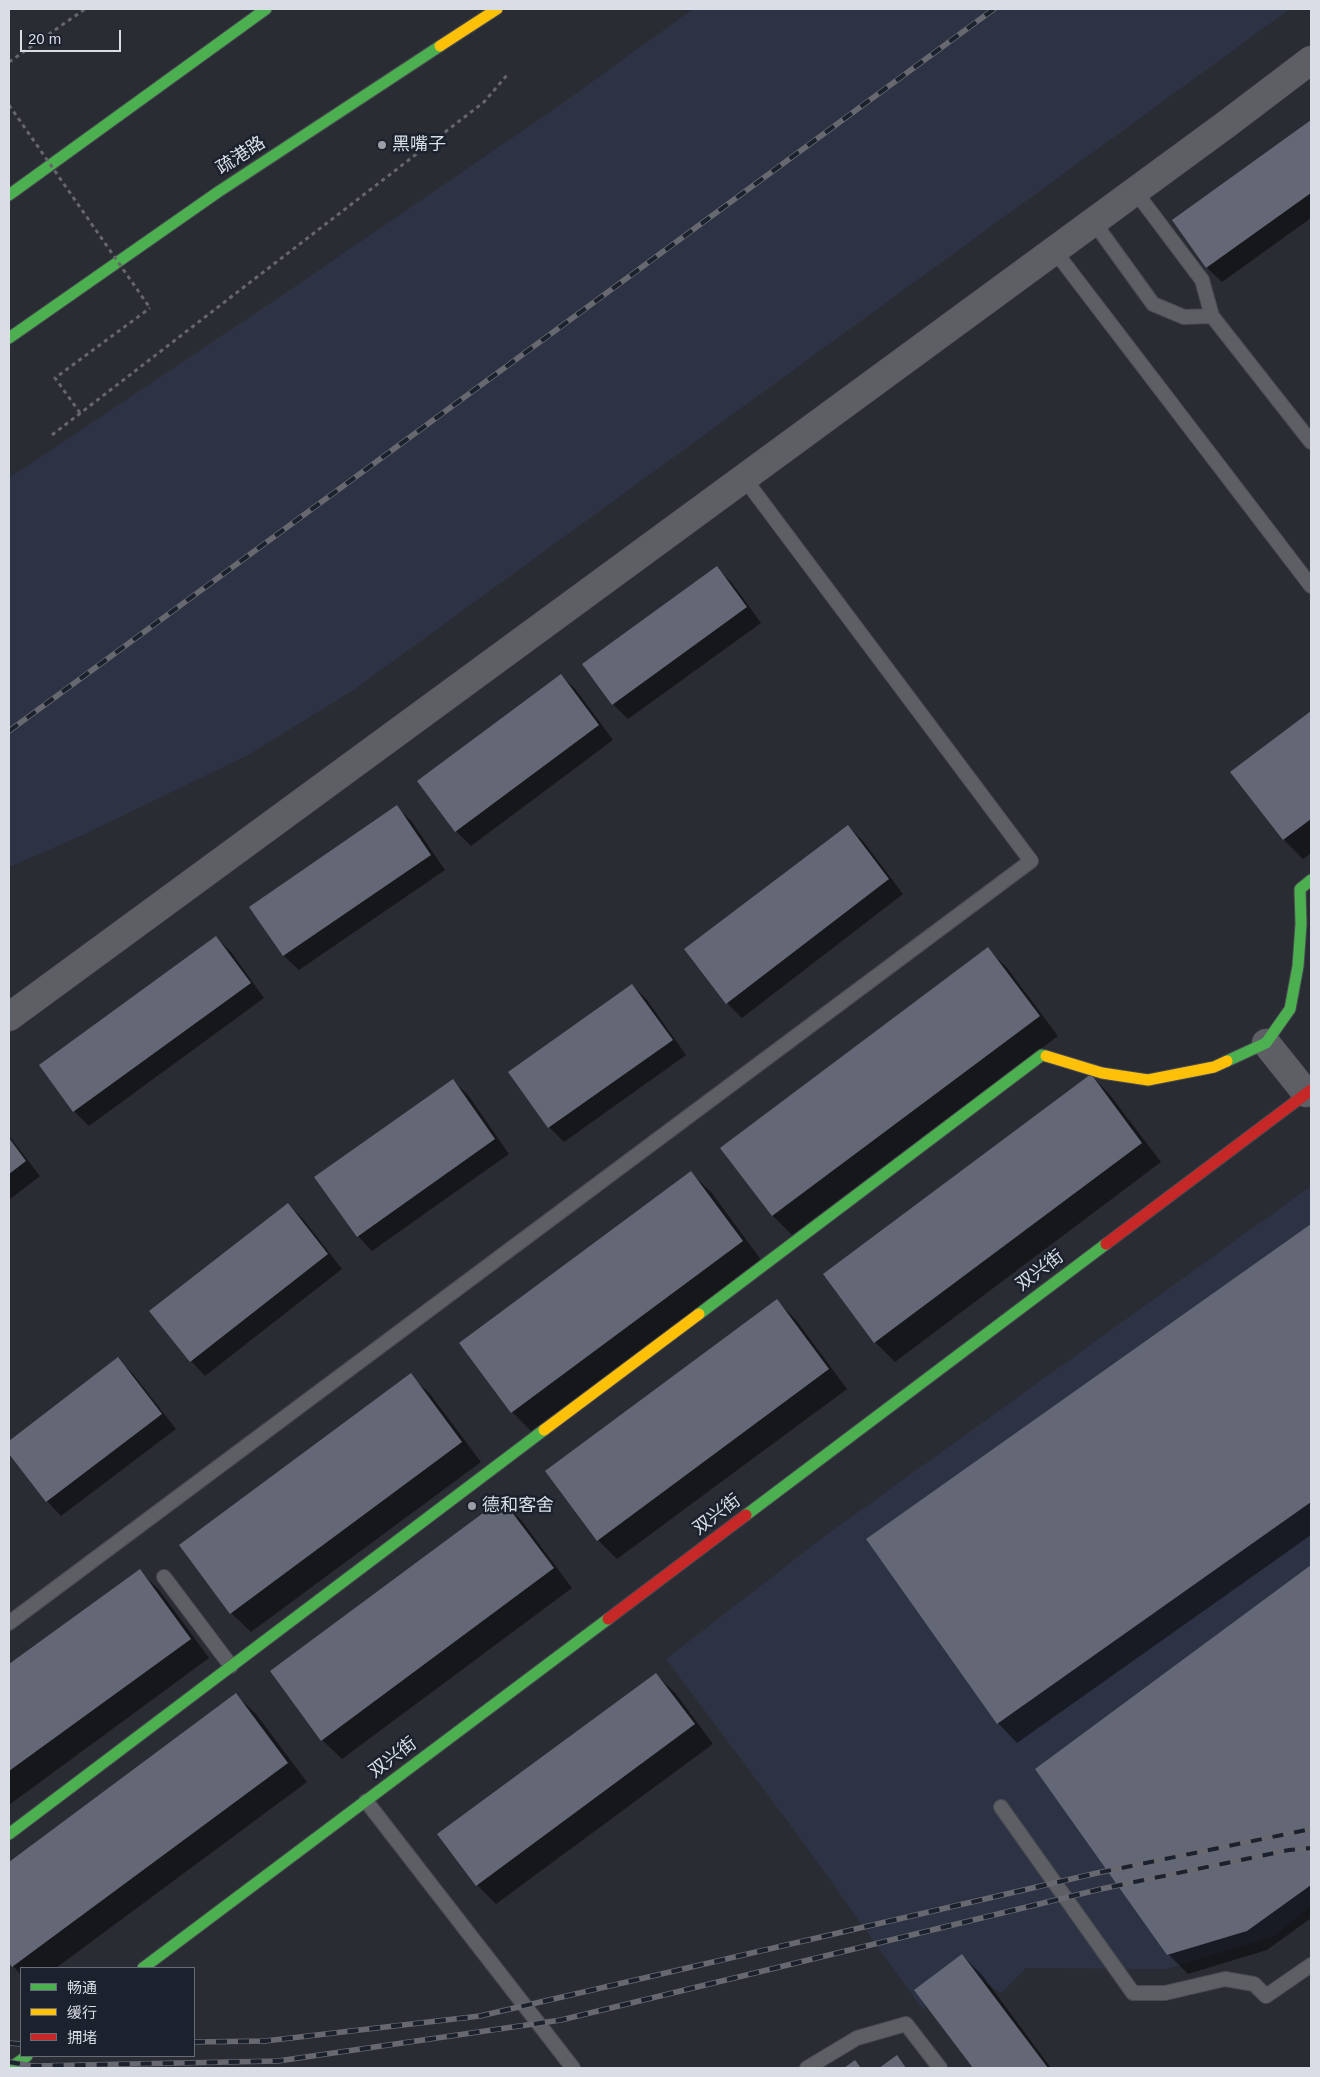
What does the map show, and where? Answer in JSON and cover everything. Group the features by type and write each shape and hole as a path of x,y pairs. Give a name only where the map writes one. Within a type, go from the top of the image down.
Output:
{"main road":[{"path":"9,195 266,9"},
{"name":"疏港路","path":"9,338 218,192 497,9"},
{"path":"9,1834 1042,1055 1102,1073 1148,1080 1214,1067 1266,1043 1290,1009 1298,966 1302,924 1300,889 1311,880"},
{"name":"双兴街","path":"144,1967 1309,1091"},
{"path":"10,2068 26,2057"}],"street":[{"path":"9,1017 1094,222 1311,60"},
{"path":"1266,1043 1309,1091"}],"lane":[{"path":"1135,191 1202,280 1212,316 1311,442"},
{"path":"1094,222 1153,304 1184,317 1212,316"},
{"path":"1054,250 1311,586"},
{"path":"9,1622 1031,861 744,478"},
{"path":"164,1577 231,1666"},
{"path":"366,1801 573,2068"},
{"path":"1001,1807 1133,1993 1165,1992 1225,1979 1254,1984 1266,1996 1311,1965"},
{"path":"807,2068 857,2038 906,2024 940,2068"}],"path":[{"path":"9,62 85,9"},
{"path":"52,435 484,102 508,74"},
{"path":"9,105 150,308 55,378 80,413"}],"shaded area":[{"path":"693,9 1290,9 352,691 248,755 85,834 9,867 9,478 290,290 560,105"},
{"path":"1311,1186 1311,1906 1275,1936 1167,1969 1026,1968 1001,1993 966,1970 923,2010 803,1842 666,1659 825,1536"}],"building":[{"path":"1311,120 1311,193 1206,268 1172,220"},
{"path":"717,566 747,607 612,705 582,664"},
{"path":"561,674 599,725 455,832 417,781"},
{"path":"1311,711 1311,819 1283,840 1230,772"},
{"path":"397,805 431,855 283,956 249,907"},
{"path":"848,825 889,879 726,1004 684,949"},
{"path":"216,936 251,983 73,1112 39,1065"},
{"path":"988,947 1040,1016 772,1216 720,1148"},
{"path":"632,984 673,1040 548,1128 508,1072"},
{"path":"1091,1074 1142,1143 874,1343 823,1274"},
{"path":"453,1079 495,1139 357,1237 314,1177"},
{"path":"9,1138 26,1161 9,1174"},
{"path":"691,1171 743,1241 511,1413 459,1343"},
{"path":"288,1203 328,1254 190,1362 149,1311"},
{"path":"1311,1224 1311,1502 997,1724 866,1539"},
{"path":"777,1299 829,1369 597,1541 545,1471"},
{"path":"118,1357 162,1414 46,1502 9,1454 9,1441"},
{"path":"411,1373 462,1442 230,1614 179,1545"},
{"path":"502,1499 554,1568 321,1741 270,1671"},
{"path":"1311,1565 1311,1885 1247,1931 1167,1955 1035,1769"},
{"path":"140,1569 191,1639 9,1771 9,1664"},
{"path":"656,1673 695,1724 476,1886 437,1834"},
{"path":"236,1693 288,1763 12,1967 9,1963 9,1862"},
{"path":"962,1954 1048,2068 973,2068 914,1990"},
{"path":"897,2055 906,2068 879,2068"},
{"path":"855,2060 861,2068 844,2068"}],"railway":[{"path":"9,731 994,9"},
{"path":"195,2042 265,2041 480,2016 1097,1873 1311,1829"},
{"path":"9,2062 33,2066 278,2061 561,2020 1101,1889 1289,1850 1311,1848"},
{"path":"9,2043 20,2044"}],"traffic: fast":[{"path":"9,195 266,9"},
{"path":"9,338 218,192 440,46"},
{"path":"1227,1061 1266,1043 1290,1009 1298,966 1301,924 1300,889 1311,880"},
{"path":"699,1314 1042,1055 1046,1056"},
{"path":"746,1515 1106,1244"},
{"path":"9,1834 544,1430"},
{"path":"144,1967 608,1619"},
{"path":"10,2068 26,2057"}],"traffic: slow":[{"path":"440,46 497,9"},
{"path":"1046,1056 1102,1073 1148,1080 1214,1067 1227,1061"},
{"path":"544,1430 699,1314"}],"traffic: jam":[{"path":"1106,1244 1311,1090"},
{"path":"608,1619 746,1515"}],"place":[{"name":"黑嘴子","path":"382,145"},
{"name":"德和客舍","path":"472,1506"}]}
